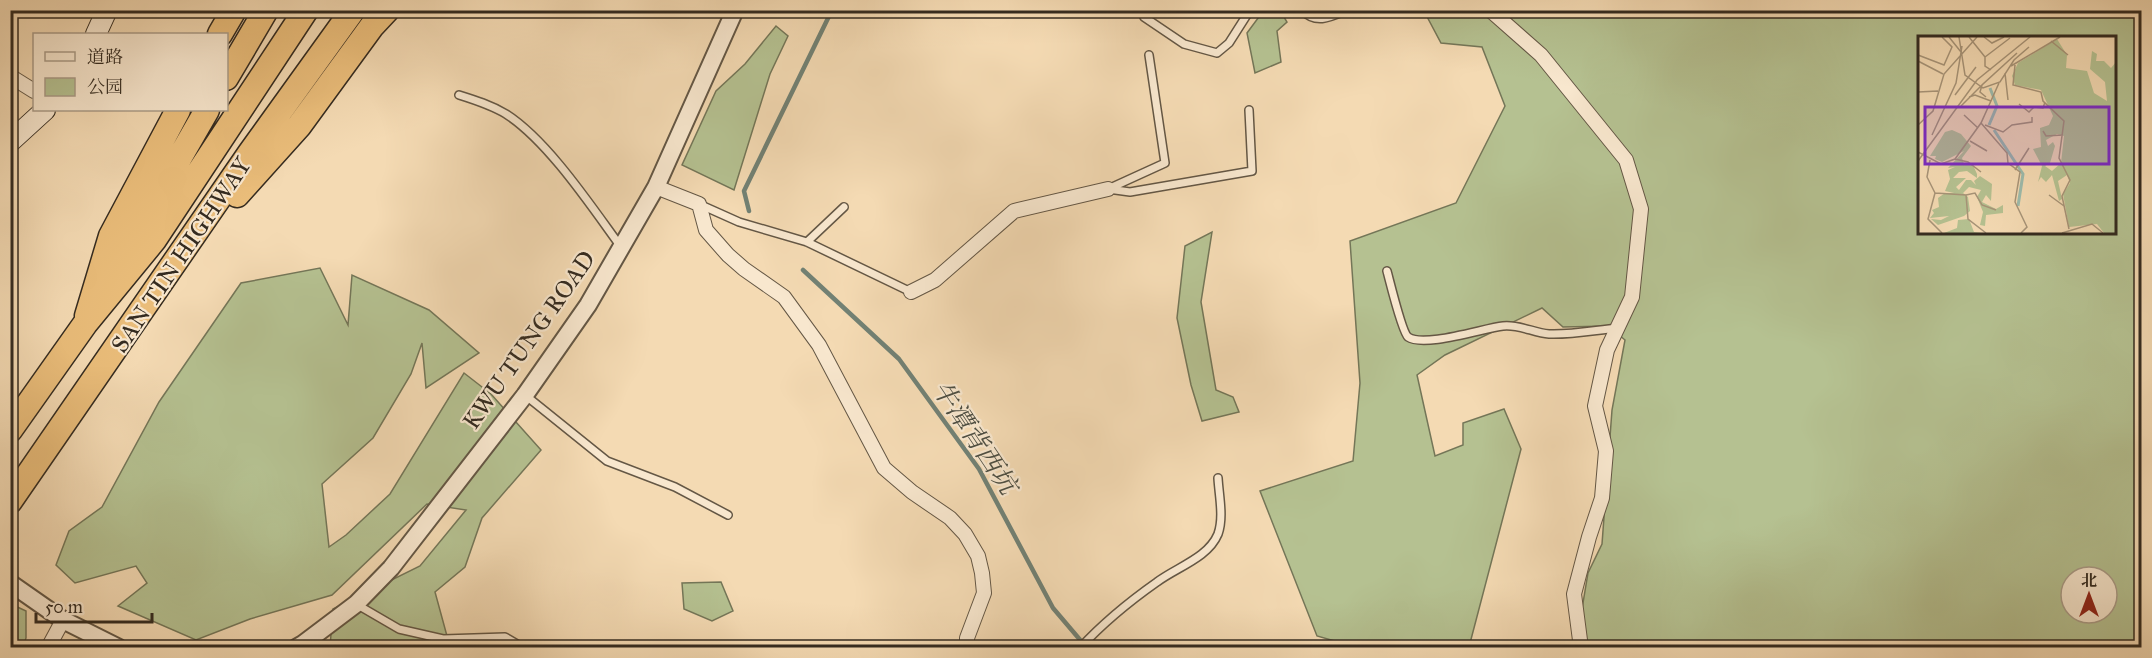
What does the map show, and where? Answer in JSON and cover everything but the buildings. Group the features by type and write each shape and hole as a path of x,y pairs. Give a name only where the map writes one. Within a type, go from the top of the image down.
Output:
{"highway":[{"path":"221,33 234,10"},
{"path":"228,75 266,10"},
{"name":"SAN TIN HIGHWAY","path":"10,430 85,324 154,240 306,10"},
{"name":"SAN TIN HIGHWAY","path":"10,501 250,153 353,10"},
{"path":"176,263 298,126 372,26 387,10"},
{"path":"85,324 111,236 177,111"},
{"path":"114,291 138,230 206,111"}],"main road":[{"path":"96,33 107,10"},
{"path":"10,142 44,111"}],"street":[{"name":"KWU TUNG ROAD","path":"296,648 356,604 391,568 525,395 588,305 656,187 735,10"},
{"path":"1490,10 1541,55 1626,160 1641,208 1632,297 1607,350 1595,406 1606,450 1602,498 1574,594 1581,648"},
{"path":"10,76 33,90"},
{"path":"656,187 699,204 706,230 728,255 784,297 819,345 884,468 912,492 950,518 965,534 978,556 984,593 967,638 967,648"},
{"path":"911,292 935,280 1014,211 1108,189"},
{"path":"10,584 63,620 119,648"},
{"path":"48,648 63,620"}],"lane":[{"path":"1140,10 1144,16 1184,45 1217,53 1229,43 1250,10"},
{"path":"1302,10 1306,15 1320,20 1347,10"},
{"path":"1371,10 1385,10"},
{"path":"1108,189 1165,163 1149,56"},
{"path":"459,95 487,104 508,116 537,139 621,247"},
{"path":"1108,189 1130,192 1252,171 1249,110"},
{"path":"699,204 739,222 807,242 911,292"},
{"path":"807,242 844,207"},
{"path":"1387,271 1404,333 1413,339 1423,340 1472,334 1503,326 1551,334 1619,328"},
{"path":"525,395 607,460 675,487 728,515"},
{"path":"1080,648 1101,626 1157,582 1207,550 1218,533 1221,514 1218,478"},
{"path":"356,604 399,629 443,639 505,637 524,648"}],"green space":[{"path":"1264,10 1281,12 1287,22 1277,31 1281,62 1255,73 1247,33"},
{"path":"1424,11 2141,11 2141,647 1587,647 1582,609 1588,573 1602,544 1612,410 1625,340 1608,326 1563,327 1542,308 1445,355 1417,375 1435,456 1463,445 1463,423 1504,409 1521,449 1469,647 1348,647 1345,644 1317,636 1260,491 1353,461 1360,383 1350,241 1456,203 1505,106 1482,47 1441,43"},
{"path":"776,26 788,36 770,74 734,190 682,165 716,91 745,64"},
{"path":"1212,232 1201,302 1216,390 1233,397 1239,412 1202,421 1191,385 1177,318 1185,246"},
{"path":"320,268 348,325 352,275 429,310 479,353 426,388 422,343 411,374 373,438 322,484 329,547 346,535 390,494 464,373 491,394 541,450 482,518 465,567 435,592 450,647 330,647 333,609 420,566 466,510 427,504 332,595 250,619 196,640 118,606 147,583 136,566 75,583 56,565 69,531 102,507 159,402 241,283"},
{"path":"721,582 733,611 712,621 684,609 682,583"},
{"path":"11,604 26,611 26,638 23,647 11,647"}],"waterway":[{"path":"749,211 744,191 832,10"},
{"name":"牛潭背西坑","path":"803,270 899,359 979,469 1053,608 1087,648"}]}
